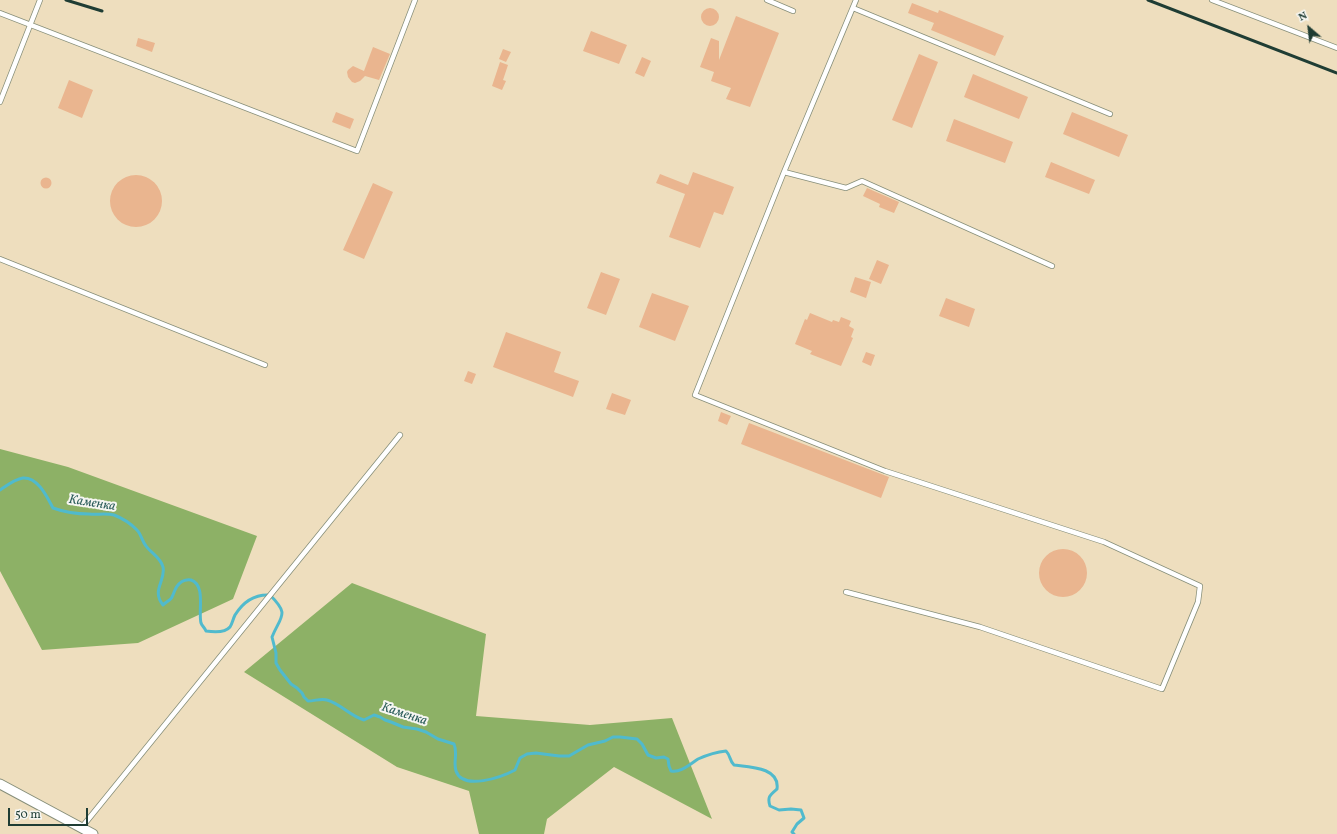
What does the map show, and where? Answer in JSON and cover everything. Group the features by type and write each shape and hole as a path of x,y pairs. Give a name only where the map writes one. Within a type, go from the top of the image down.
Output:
{"street":[{"path":"0,784 93,834"}],"lane":[{"path":"0,102 40,0"},
{"path":"0,13 357,151 415,0"},
{"path":"767,0 793,10"},
{"path":"846,592 980,627 1162,689 1198,602 1200,586 1104,542 886,472 696,395 784,172 856,0"},
{"path":"1212,0 1337,48"},
{"path":"852,8 1110,114"},
{"path":"784,172 846,188 862,182 1052,266"},
{"path":"0,259 265,364"},
{"path":"82,827 400,435"}],"green space":[{"path":"0,449 68,467 257,536 233,599 138,643 42,650 0,571"},
{"path":"352,583 486,634 476,716 590,725 672,718 712,819 614,767 547,819 544,834 479,834 469,791 397,767 244,672"}],"building":[{"path":"912,3 938,13 939,10 1004,36 995,56 931,30 934,23 908,13"},
{"path":"706,8 714,8 719,13 717,24 714,26 706,26 701,21 701,13"},
{"path":"736,16 779,33 750,107 726,99 731,88 711,81 714,72 700,67 711,38 719,41 719,60"},
{"path":"591,31 627,45 619,64 583,51"},
{"path":"138,38 155,43 152,52 136,46"},
{"path":"373,47 390,54 379,80 365,76 360,81 355,83 352,82 348,77 348,70 353,66 364,71"},
{"path":"503,49 511,52 506,62 499,59"},
{"path":"919,54 938,62 912,128 892,120"},
{"path":"642,57 651,61 644,77 635,73"},
{"path":"500,62 508,65 503,80 506,81 502,90 492,86"},
{"path":"973,74 1028,97 1019,119 964,97"},
{"path":"69,80 93,90 82,118 58,108"},
{"path":"336,112 354,119 350,129 332,122"},
{"path":"1072,112 1128,135 1119,157 1063,134"},
{"path":"954,119 1013,142 1005,163 946,141"},
{"path":"1051,162 1095,180 1089,194 1045,177"},
{"path":"693,172 734,187 723,215 714,212 700,248 669,237 685,194 656,183 660,174 688,185"},
{"path":"136,175 146,177 154,183 160,191 162,201 160,211 154,219 146,225 136,227 126,225 118,219 112,211 110,201 112,191 118,183 126,177"},
{"path":"46,177 50,179 52,183 50,187 46,189 42,187 40,183 42,179"},
{"path":"373,183 393,192 364,259 343,250"},
{"path":"867,188 899,202 894,213 879,207 880,204 863,196"},
{"path":"877,260 889,265 881,284 869,279"},
{"path":"601,272 620,279 606,315 587,308"},
{"path":"855,277 871,282 866,298 850,292"},
{"path":"652,293 689,306 675,341 639,327"},
{"path":"946,298 975,309 969,327 939,316"},
{"path":"810,313 832,322 833,320 839,322 841,317 851,321 849,326 854,329 851,337 853,338 841,366 810,354 812,351 795,344 805,319 807,320"},
{"path":"506,332 561,352 554,372 579,381 573,397 493,367"},
{"path":"866,352 875,355 871,366 862,362"},
{"path":"468,371 476,374 472,384 464,381"},
{"path":"612,393 631,400 625,415 606,409"},
{"path":"721,412 731,416 727,425 718,421"},
{"path":"749,423 889,477 881,498 741,444"},
{"path":"1058,549 1068,549 1080,556 1087,568 1087,578 1080,590 1068,597 1058,597 1050,593 1043,586 1039,578 1039,568 1043,560 1050,553"}],"waterway":[{"name":"Каменка","path":"0,490 17,480 23,478 28,479 38,484 53,508 75,513 111,514 126,521 135,528 143,542 162,564 163,577 158,595 163,605 171,598 181,582 191,580 196,583 200,593 201,623 206,631 219,632 228,629 231,626 235,615 245,603 254,597 270,595 282,611 281,619 272,637 276,653 276,663 291,684 297,688 308,701 322,699 327,700 337,704 354,716 364,720 374,715 403,727 426,732 438,739 454,744 456,751 456,771 460,777 466,780 483,781 509,773 515,770 520,758 527,754 536,753 569,756 588,745 605,741 613,737 637,739 642,744 648,755 656,758 664,757 668,759 671,771 678,771 705,756 726,751 734,765 755,768 769,772 774,776 777,782 777,789 770,796 770,806 779,810 801,810 804,818 797,824 792,832 794,834"}],"railway":[{"path":"66,0 102,11"},
{"path":"1148,0 1337,73"}]}
